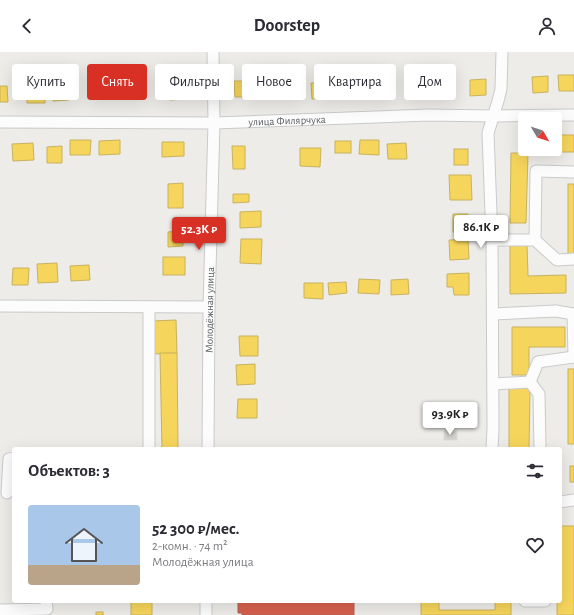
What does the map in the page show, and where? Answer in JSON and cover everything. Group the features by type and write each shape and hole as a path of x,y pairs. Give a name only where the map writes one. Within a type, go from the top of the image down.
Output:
{"street":[{"name":"Молодёжная улица","path":"208,447 209,307 214,123 213,52"},
{"path":"492,447 493,314 488,133 501,89 502,52"},
{"name":"улица Филярчука","path":"0,122 214,123 429,115 574,115"},
{"path":"535,240 536,172 574,172"},
{"path":"492,240 535,240 557,260 574,259"},
{"path":"0,306 209,307"},
{"path":"149,307 150,447"},
{"path":"493,314 556,311 573,314 574,357 538,362 530,382"},
{"path":"493,384 530,382"},
{"path":"530,382 539,394 540,447"},
{"path":"7,493 9,459 12,458"},
{"path":"562,502 574,500"},
{"path":"0,610 46,609 46,603"},
{"path":"206,603 206,615"}],"building: Жильё":[{"path":"558,75 574,75 574,91 559,91"},
{"path":"548,76 548,92 533,93 532,77"},
{"path":"486,79 486,95 470,96 470,80"},
{"path":"234,81 242,81 242,97 235,97"},
{"path":"311,83 314,83 314,99 312,99"},
{"path":"0,86 7,86 8,102 0,102"},
{"path":"27,100 45,100 45,103 27,103"},
{"path":"562,135 574,135 574,152 562,152"},
{"path":"70,140 91,140 90,155 70,155"},
{"path":"120,140 120,154 99,155 99,141"},
{"path":"360,140 379,140 379,155 359,154"},
{"path":"335,141 351,141 351,153 335,153"},
{"path":"162,142 184,142 184,156 162,157"},
{"path":"33,143 34,160 13,161 12,144"},
{"path":"406,143 407,159 388,159 387,144"},
{"path":"62,146 62,163 47,163 47,147"},
{"path":"232,146 245,146 245,169 233,169"},
{"path":"300,148 321,148 320,167 300,166"},
{"path":"454,149 468,149 468,165 454,165"},
{"path":"511,153 518,153 518,156 528,156 526,223 510,223"},
{"path":"449,175 471,175 472,200 450,200"},
{"path":"183,183 183,208 168,208 168,184"},
{"path":"568,184 574,184 574,254 568,254"},
{"path":"233,194 249,194 249,202 233,203"},
{"path":"261,211 261,227 240,228 240,212"},
{"path":"453,214 468,214 468,233 453,232"},
{"path":"183,231 183,246 168,247 168,232"},
{"path":"241,239 262,239 261,264 240,263"},
{"path":"468,239 469,259 450,260 449,240"},
{"path":"527,244 528,276 566,275 566,293 510,294 510,245"},
{"path":"163,257 185,257 185,275 163,275"},
{"path":"57,263 58,282 38,283 37,264"},
{"path":"89,265 90,280 71,281 70,266"},
{"path":"13,268 29,268 28,285 12,285"},
{"path":"469,273 469,295 454,295 453,287 447,287 447,274"},
{"path":"359,279 380,280 379,294 358,293"},
{"path":"408,279 409,294 391,295 391,280"},
{"path":"346,282 347,293 329,295 328,283"},
{"path":"304,283 323,283 323,299 304,298"},
{"path":"176,320 177,353 153,354 153,321"},
{"path":"512,327 565,327 565,347 529,347 529,375 512,375"},
{"path":"239,336 258,336 258,356 240,356"},
{"path":"160,353 177,353 178,447 162,447"},
{"path":"255,364 255,384 237,385 236,365"},
{"path":"568,369 574,369 574,444 568,444"},
{"path":"509,388 530,388 529,447 509,447"},
{"path":"238,399 257,399 257,418 237,418"},
{"path":"570,466 574,466 574,482 570,482"},
{"path":"562,526 574,526 574,615 557,615 557,603 562,603"},
{"path":"131,603 152,603 152,615 131,615"},
{"path":"421,603 439,603 439,610 495,610 495,603 511,603 511,615 421,615"},
{"path":"96,612 103,612 103,615 96,615"}],"building: Торговля":[{"path":"238,603 354,603 354,615 242,615 242,613 238,613"}],"building: Прочее":[{"path":"444,431 457,431 457,440 444,440"}]}
